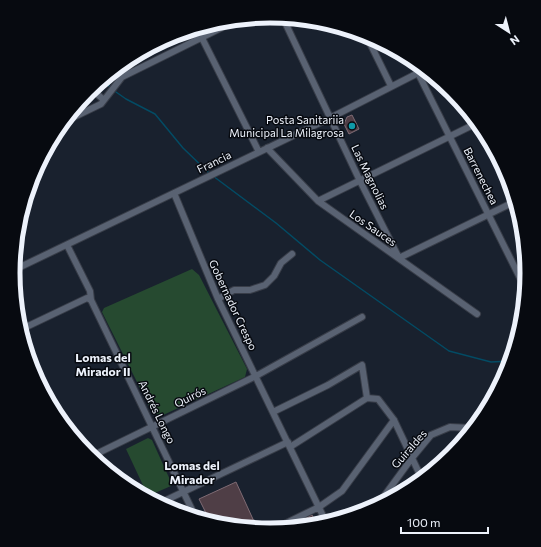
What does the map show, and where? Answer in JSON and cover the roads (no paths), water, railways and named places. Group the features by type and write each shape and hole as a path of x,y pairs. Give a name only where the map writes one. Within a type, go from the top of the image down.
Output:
{"street":[{"name":"Las Magnolias","path":"286,24 360,181 399,258"},
{"path":"77,115 101,104 122,78 221,28"},
{"path":"200,34 259,152"},
{"path":"370,44 391,86"},
{"name":"Francia","path":"20,267 330,118 419,72"},
{"name":"Barrenechea","path":"420,73 450,137 521,279"},
{"path":"120,74 122,78"},
{"path":"96,94 104,100"},
{"path":"318,201 472,125"},
{"name":"Los Sauces","path":"267,148 318,201 477,314"},
{"name":"Gobernador Crespo","path":"174,193 218,299 324,518"},
{"path":"399,258 511,204"},
{"name":"Andrés Longo","path":"67,245 90,291 89,299 153,426 193,512"},
{"path":"218,299 234,290 250,290 265,285 274,276 281,263 292,254"},
{"path":"26,327 89,299"},
{"name":"Quirós","path":"96,454 256,376 362,317"},
{"path":"273,412 328,385 362,365 367,398"},
{"path":"165,501 289,444 367,398 378,398 394,420 420,474"},
{"path":"286,523 319,507 342,491 394,420"},
{"name":"Guiraldes","path":"384,497 431,435 450,427 468,428"}],"waterway":[{"path":"116,92 155,114 183,148 210,174"},
{"path":"213,176 276,223 320,260 449,351 491,362 505,361"}],"place":[{"name":"Posta Sanitariia Municipal La Milagrosa","path":"352,126"}],"district":[{"name":"Lomas del Mirador II","path":"103,365"},
{"name":"Lomas del Mirador","path":"192,473"}]}
